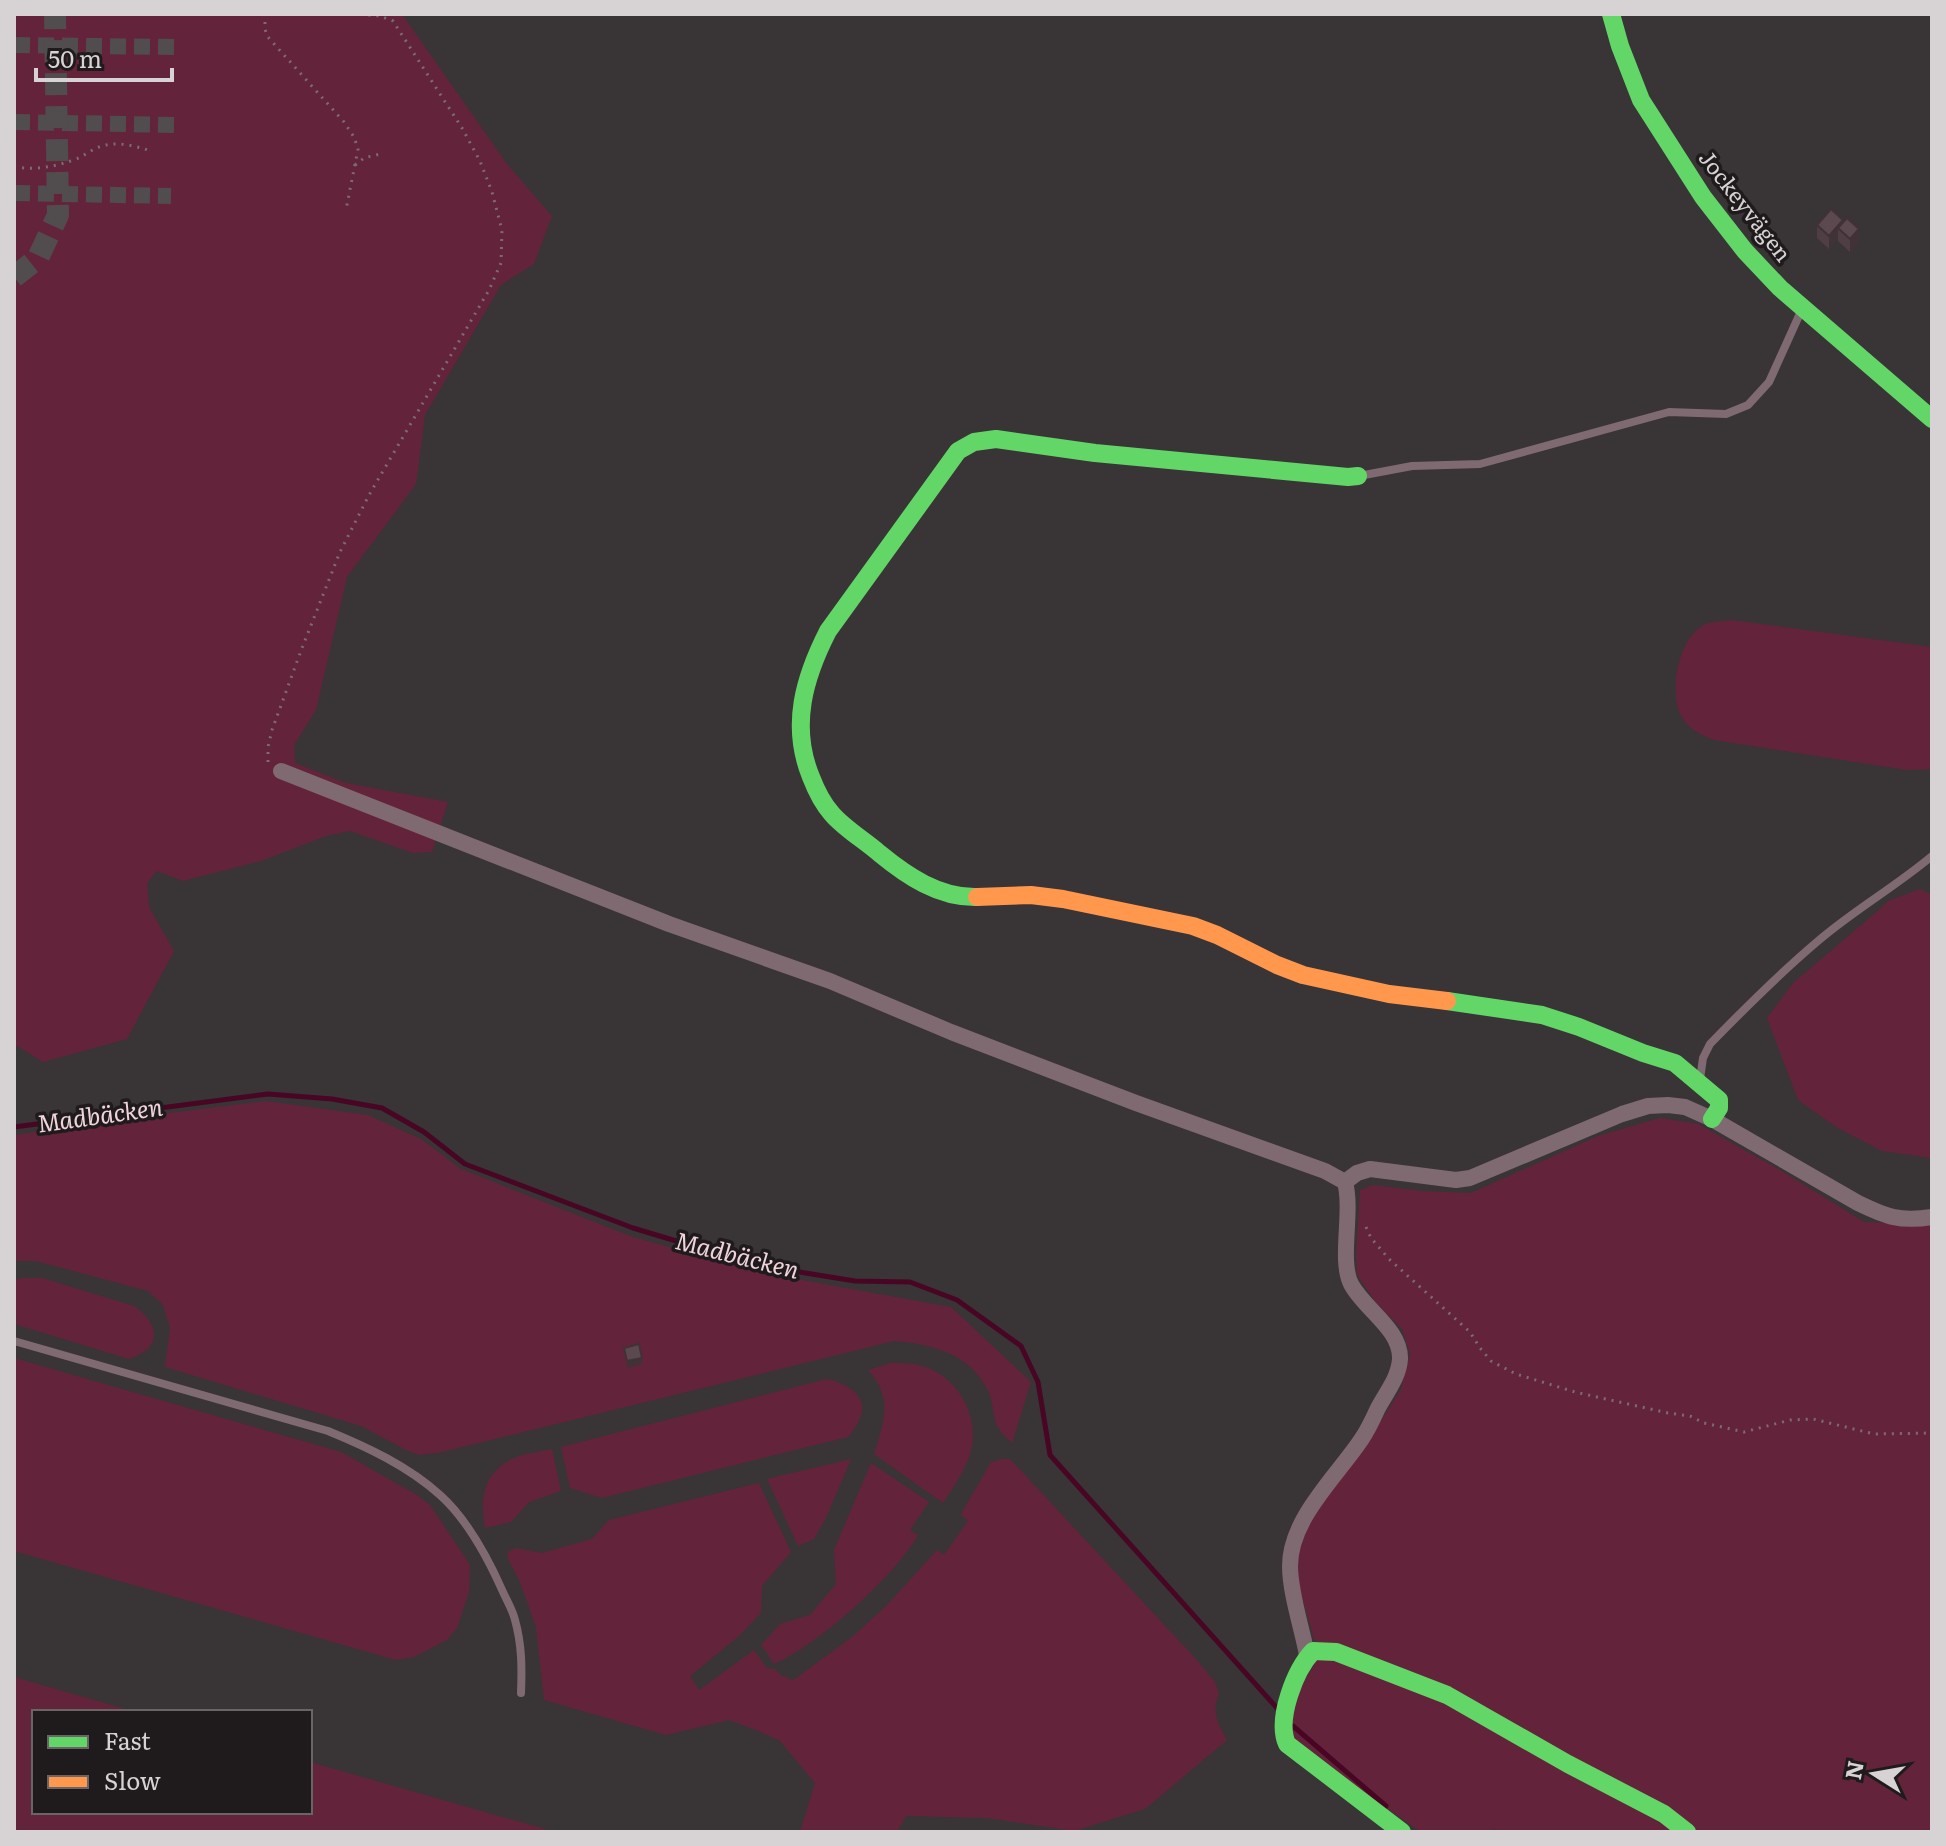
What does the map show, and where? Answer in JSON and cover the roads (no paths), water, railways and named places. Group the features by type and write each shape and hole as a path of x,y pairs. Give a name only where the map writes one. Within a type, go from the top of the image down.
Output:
{"street":[{"name":"Jockeyvägen","path":"1611,14 1641,100 1703,197 1745,251 1802,308 1932,419"},
{"path":"1358,476 1095,453 996,439 974,442 958,451 828,631 813,660 801,710 800,735 805,763 816,790 832,814 888,861 919,882 946,893 969,897 1031,895 1063,899 1193,926 1303,975 1389,994 1542,1015 1675,1063 1719,1100 1719,1108 1712,1119"},
{"path":"281,771 669,924 830,981 951,1032 1136,1103 1325,1171 1345,1182"},
{"path":"1345,1182 1357,1173 1370,1169 1456,1180 1470,1178 1622,1114 1648,1106 1668,1105 1685,1107 1712,1119 1883,1215 1912,1220 1932,1217"},
{"path":"1307,1655 1292,1585 1290,1562 1296,1536 1306,1516 1362,1439 1397,1375 1401,1356 1389,1328 1360,1299 1349,1280 1346,1264 1349,1206 1345,1182"},
{"path":"1402,1832 1287,1744 1283,1736 1283,1725 1299,1671 1307,1655 1313,1651 1336,1652 1447,1695 1664,1814 1687,1832"}],"lane":[{"path":"1358,476 1412,466 1480,464 1669,412 1726,414 1748,405 1769,382 1802,308"},
{"path":"1700,1084 1703,1058 1710,1044 1727,1026 1819,941 1932,856"},
{"path":"14,1341 328,1431 383,1457 425,1483 462,1519 515,1618 523,1661 521,1693"}],"waterway":[{"name":"Madbäcken","path":"14,1127 268,1094 332,1099 382,1108 424,1132 465,1164 633,1228 756,1265 855,1281 910,1282 957,1300 1021,1346 1038,1382 1050,1455 1277,1708"},
{"name":"Madbäcken","path":"1293,1726 1386,1806"}],"tunnel":[{"path":"14,277 38,258 58,215 55,14"},
{"path":"14,45 176,47"},
{"path":"14,122 177,125"},
{"path":"14,193 171,196"}]}
